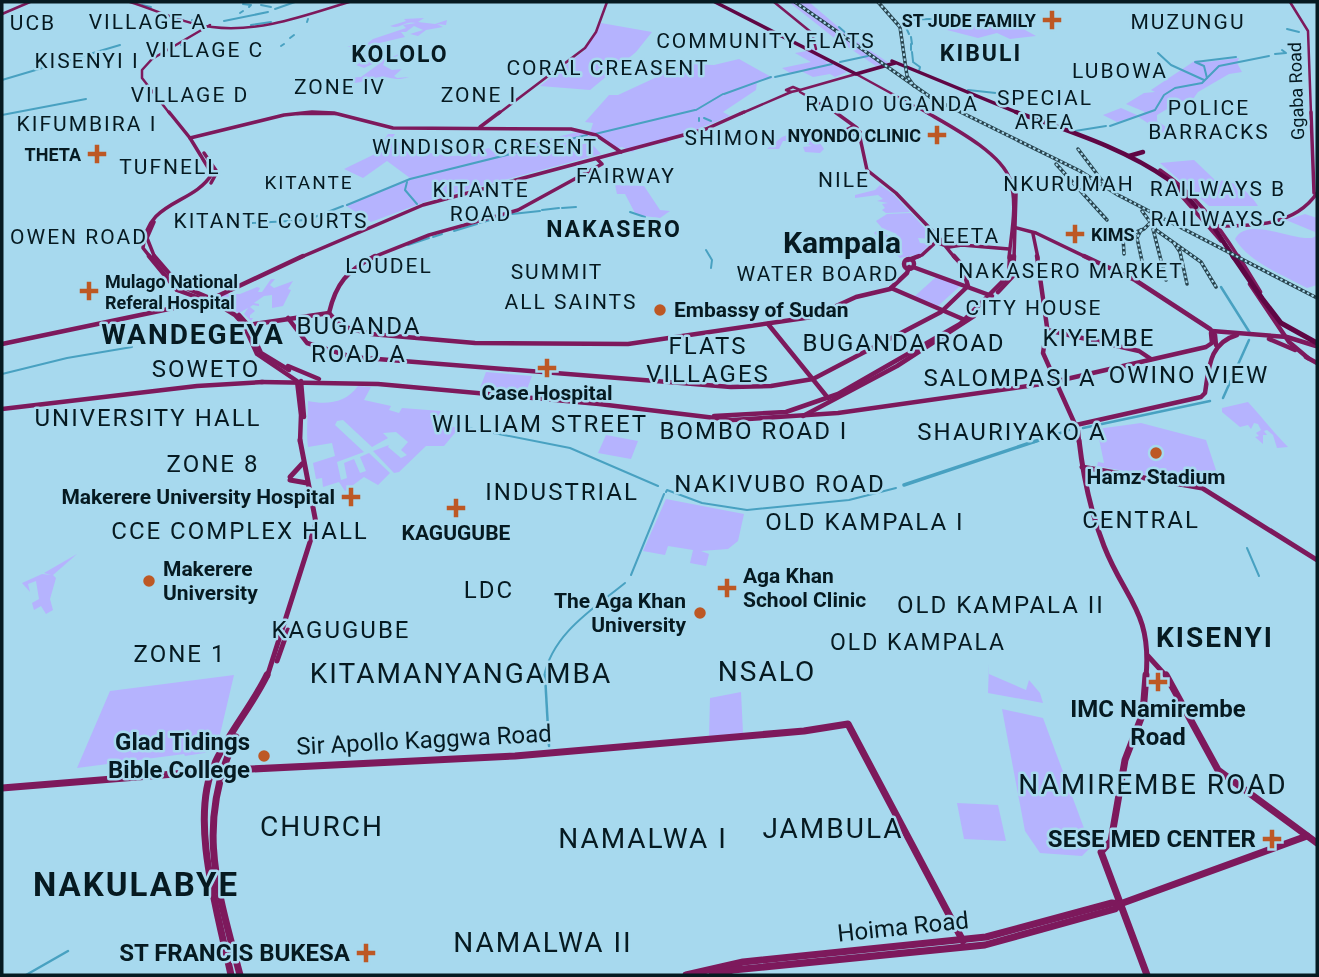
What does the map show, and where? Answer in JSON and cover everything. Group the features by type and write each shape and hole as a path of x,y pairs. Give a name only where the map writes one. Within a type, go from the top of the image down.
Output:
{"highway":[{"path":"717,2 855,72"},
{"path":"811,49 855,72"},
{"path":"846,75 895,63 1144,163 1172,182 1197,208"},
{"path":"1052,125 1158,171"},
{"path":"1127,156 1136,156 1143,152 1139,157 1144,163"},
{"path":"1215,227 1281,323 1317,344"}],"main road":[{"path":"2,14 30,2"},
{"path":"132,3 210,26 234,27 295,19 347,2"},
{"path":"479,128 585,48 596,32 607,2"},
{"path":"774,2 811,33 814,45 811,49"},
{"name":"Ggaba Road","path":"1290,2 1308,31 1316,191"},
{"path":"132,3 210,26"},
{"path":"210,26 156,57 143,72 192,138 212,172 212,177 163,209 150,222 143,237 143,248 174,287 231,308 248,325 257,354 288,373 298,384 303,463 316,523 287,622 263,689 214,771 206,797 205,839 216,911 231,975"},
{"path":"555,168 598,160 637,146 712,126 784,94 855,72 909,102 1007,167 1014,181 1013,277 966,322 801,417"},
{"path":"730,118 786,90 846,75"},
{"path":"793,88 829,107 858,131 867,170 896,193 942,244"},
{"path":"786,90 826,107 847,124 845,132 856,138 860,164 865,172 900,199 962,265 967,286"},
{"path":"192,138 285,116 313,113 334,114 393,129 571,130 593,135 619,152"},
{"path":"846,128 858,131"},
{"path":"852,134 858,131"},
{"path":"2,344 207,299 319,247 442,198 619,152"},
{"path":"586,159 613,160 619,152"},
{"path":"595,168 598,160"},
{"path":"598,160 600,162 595,168 509,214 392,249 365,260 343,276 335,286 330,296 329,313 339,325 361,332 447,343 628,344 812,317 860,295 890,289 966,322"},
{"path":"1215,227 1268,222 1302,210 1315,200 1316,191"},
{"path":"1197,208 1202,220 1215,227 1253,223 1301,208 1316,191"},
{"path":"1197,208 1211,219 1225,225"},
{"path":"1211,219 1215,227"},
{"path":"1013,228 1033,234 1100,264 1147,289 1214,332 1317,344"},
{"path":"991,297 1008,277 1013,228"},
{"path":"1013,228 1036,233 1147,289"},
{"path":"1033,234 1044,290 1047,330 1043,353 1076,425 1082,467 1104,546 1142,621 1148,656 1143,713 1125,760 1111,841 1101,852 1147,975"},
{"path":"942,244 902,263 921,268 991,297"},
{"path":"890,289 913,265 942,244 1009,249"},
{"path":"1240,263 1290,339 1308,358"},
{"path":"288,318 302,339 318,348 383,363 410,359 570,377 590,376 731,387 770,386 813,379 942,311 967,286"},
{"path":"2,344 207,299 235,315 244,325 253,343 298,384 303,449 318,514 318,526 284,642 268,683 214,771 211,836 222,908 240,975"},
{"path":"1169,303 1214,332 1264,337 1285,344 1317,363"},
{"path":"248,325 329,313"},
{"path":"768,324 832,398"},
{"path":"1283,327 1317,344"},
{"path":"1264,337 1275,335 1283,327"},
{"path":"1047,330 1139,351 1151,359"},
{"path":"1214,332 1216,345"},
{"path":"284,383 318,381 378,384 729,418 801,417 1056,380 1200,349 1212,343 1214,332"},
{"path":"1076,425 1198,398 1205,393 1216,345 1223,339 1237,335"},
{"path":"1290,339 1302,337"},
{"path":"1200,349 1212,354"},
{"path":"266,357 318,381"},
{"path":"589,369 587,373 590,376"},
{"path":"284,383 290,377 288,373"},
{"path":"2,409 108,399 205,384 307,384 318,381"},
{"path":"729,418 776,413 832,398"},
{"path":"793,409 792,414 801,417"},
{"path":"303,463 290,478 307,483"},
{"path":"1082,467 1202,488 1317,560"},
{"path":"1148,656 1163,670 1218,770 1317,843"},
{"name":"Sir Apollo Kaggwa Road","path":"2,788 214,771 514,756 816,730 848,723 963,940"},
{"name":"Hoima Road","path":"686,975 743,962 963,940 1005,933 1120,904 1307,836"},
{"name":"Hoima Road","path":"712,975 733,970 985,945 1115,909 1120,904"}],"shaded area":[{"path":"789,2 809,2 850,37 889,63 876,66 833,37"},
{"path":"424,18 418,22 435,24 447,20 446,25 437,24 443,27 426,30 418,36 410,34 423,30 414,26 401,32 405,37 371,45 377,48 357,49 347,46 363,47 373,39 406,28 403,25 416,23 390,26 406,21 404,19"},
{"path":"953,18 961,26 1018,26 1036,36 1010,39 997,33 978,38 947,30 953,26 944,26 936,19"},
{"path":"601,23 652,32 636,52 590,90 540,86 585,50"},
{"path":"810,47 829,61 825,63 833,63 847,72 835,77 830,74 813,77 801,71 790,73 782,68 811,62 795,53 807,51"},
{"path":"405,53 385,61 383,65 392,70 402,69 394,76 397,78 409,77 398,79 380,77 352,83 355,79 349,78 361,77 379,64 377,62 364,68 356,65 369,57 362,57 367,55 374,57 371,60 388,59"},
{"path":"1239,58 1237,63 1242,72 1229,74 1198,92 1193,99 1179,102 1157,115 1157,121 1169,129 1163,133 1137,116 1117,122 1103,115 1121,108 1139,116 1145,112 1126,104 1144,93 1155,92 1151,90 1196,60 1206,62"},
{"path":"739,59 773,78 757,82 756,90 723,112 730,116 698,129 712,126 666,139 668,143 651,142 636,146 637,149 632,152 622,147 617,148 590,133 593,123 585,122 609,95 618,95 685,64 714,65"},
{"path":"578,132 595,137 573,141 575,145 591,143 601,154 430,200 371,222 345,205 410,178 387,161 363,178 344,169 377,153 372,144 384,140 388,134 395,134 393,137 398,137 394,139 412,148 455,156 489,148 493,152"},
{"path":"793,133 814,134 824,149 820,153 805,152 803,147 812,146 806,144 806,140 783,141 779,149 767,149 782,137"},
{"path":"1194,160 1215,180 1240,187 1258,206 1209,206 1160,163"},
{"path":"615,185 644,186 660,210 670,211 660,218 636,215 625,194 617,194"},
{"path":"880,185 910,212 886,213 882,210 885,208 882,204 888,203 877,201 883,199 878,195 855,198 855,195 875,190"},
{"path":"911,213 931,235 931,239 918,238 920,243 930,244 920,254 900,258 874,233 879,229 892,239 897,234 882,228 876,221 887,214"},
{"path":"1305,214 1317,218 1317,285 1307,288 1268,268 1249,255 1235,239 1241,232 1249,229 1312,238 1316,236 1315,232 1286,220"},
{"path":"936,277 960,286 938,306 915,296"},
{"path":"271,279 275,279 270,285 274,288 293,281 288,289 291,290 283,306 272,308 272,295 264,296 254,303 259,306 250,307 255,311 250,315 250,318 253,318 251,321 244,314 248,308 239,313 217,301 221,294 240,294 257,287 260,288 258,292 262,292"},
{"path":"486,372 532,376 526,392 480,388"},
{"path":"358,386 371,387 364,400 391,406 389,410 399,413 402,408 441,411 436,420 441,421 439,424 459,428 444,446 426,446 399,472 394,473 373,451 389,445 401,458 407,455 401,450 408,442 396,432 383,433 388,438 372,447 343,420 337,421 335,425 364,452 337,462 341,480 347,478 344,463 354,459 360,473 366,471 360,457 369,453 390,473 378,485 364,477 345,491 339,482 323,487 322,478 316,479 313,463 335,456 332,443 308,447 308,401 336,401 348,396"},
{"path":"1248,402 1288,447 1277,448 1273,435 1267,430 1264,431 1267,435 1263,435 1263,444 1255,437 1259,436 1256,433 1261,430 1258,424 1254,423 1251,429 1248,425 1240,427 1222,412 1222,408"},
{"name":"Hamz Stadium","path":"1141,423 1206,440 1216,470 1211,487 1097,466 1098,462 1104,463 1097,429"},
{"path":"606,435 638,441 631,459 598,453"},
{"path":"666,499 744,514 738,541 728,549 701,551 709,554 706,566 690,563 693,550 668,546 665,555 643,551"},
{"path":"77,554 53,575 56,578 50,599 53,610 46,614 41,606 34,610 32,603 39,599 36,581 28,584 30,592 22,583 42,574 51,575 44,573"},
{"path":"989,664 989,674 1026,690 1029,680 1040,693 1043,703 988,693"},
{"path":"234,675 218,743 212,750 185,756 77,768 110,691"},
{"path":"741,692 743,733 709,736 710,698"},
{"path":"1002,709 1043,718 1091,847 1082,856 1040,853 1025,831"},
{"path":"957,803 998,805 1006,841 964,839"}],"waterway":[{"path":"275,9 295,2"},
{"path":"243,4 251,5 249,7"},
{"path":"142,5 151,7"},
{"path":"261,5 271,7"},
{"path":"224,21 268,12"},
{"path":"939,19 968,17"},
{"path":"902,20 930,19"},
{"path":"932,19 937,19"},
{"path":"192,20 197,22"},
{"path":"903,21 909,34"},
{"path":"251,25 271,22"},
{"path":"171,25 175,28"},
{"path":"839,27 848,35"},
{"path":"1287,29 1299,32"},
{"path":"290,38 294,35"},
{"path":"911,37 912,44"},
{"path":"911,44 911,50"},
{"path":"2,80 120,45"},
{"path":"181,45 186,45"},
{"path":"1275,54 1286,53 1282,50"},
{"path":"912,52 913,61"},
{"path":"1158,53 1171,65 1204,80"},
{"path":"840,62 868,56"},
{"path":"1207,78 1219,66 1269,56"},
{"path":"1207,78 1204,66 1195,62 1236,57"},
{"path":"913,62 920,67 919,71"},
{"path":"775,77 832,64"},
{"path":"724,94 771,77"},
{"path":"1110,126 1155,110 1164,95 1175,88 1202,83 1207,78"},
{"path":"968,90 1005,94"},
{"path":"696,110 723,94"},
{"path":"2,115 86,99"},
{"path":"595,134 695,110"},
{"path":"704,118 711,121"},
{"path":"1075,131 1106,126"},
{"path":"347,205 410,179 587,135"},
{"path":"407,182 405,190 417,204"},
{"path":"252,223 307,220 343,206"},
{"path":"562,208 576,207"},
{"path":"542,210 559,208"},
{"path":"512,214 540,211"},
{"path":"630,212 645,217"},
{"path":"320,219 326,214"},
{"path":"494,219 509,214"},
{"path":"480,223 490,220"},
{"path":"454,231 477,224"},
{"path":"433,237 442,234"},
{"path":"408,245 429,238"},
{"path":"706,250 712,260 711,268"},
{"path":"1221,287 1250,333"},
{"path":"1223,398 1249,340"},
{"path":"2,374 67,358 132,347"},
{"path":"1083,428 1210,401"},
{"path":"468,428 570,448 658,486"},
{"path":"1034,442 1069,430"},
{"path":"904,485 1039,440"},
{"path":"666,492 667,490 702,503 747,510 849,500 896,488"},
{"path":"631,575 664,494"},
{"path":"1247,548 1259,576"},
{"path":"544,677 548,662 565,635 587,613 625,583"},
{"path":"545,675 549,746"},
{"path":"26,975 68,951"}],"tunnel":[{"path":"1196,207 1215,229"}],"railway":[{"path":"795,2 913,85"},
{"path":"878,2 900,27 907,76 913,85"},
{"path":"913,85 931,98"},
{"path":"931,98 1080,171 1118,195 1317,298"},
{"path":"931,98 936,101"},
{"path":"1078,149 1103,182"},
{"path":"1056,164 1107,220"},
{"path":"1142,211 1150,223"},
{"path":"1141,230 1150,223"},
{"path":"1150,223 1156,230 1201,262 1216,287"},
{"path":"1153,229 1166,280"},
{"path":"1124,254 1123,237 1141,230"},
{"path":"1141,230 1137,238 1142,261"},
{"path":"1174,243 1180,252 1187,284"}],"place":[{"name":"ST JUDE FAMILY","path":"1052,20"},
{"name":"NYONDO CLINIC","path":"937,135"},
{"name":"THETA","path":"97,154"},
{"name":"KIMS","path":"1075,234"},
{"name":"Mulago National Referal Hospital","path":"89,291"},
{"name":"Embassy of Sudan","path":"660,310"},
{"name":"Case Hospital","path":"547,368"},
{"name":"Hamz Stadium","path":"1156,453"},
{"name":"Makerere University Hospital","path":"351,497"},
{"name":"KAGUGUBE","path":"456,508"},
{"name":"Makerere University","path":"149,581"},
{"name":"Aga Khan School Clinic","path":"727,588"},
{"name":"The Aga Khan University","path":"700,613"},
{"name":"IMC Namirembe Road","path":"1158,682"},
{"name":"Glad Tidings Bible College","path":"264,756"},
{"name":"SESE MED CENTER","path":"1272,839"},
{"name":"ST FRANCIS BUKESA","path":"366,953"}],"district":[{"name":"VILLAGE A","path":"148,22"},
{"name":"MUZUNGU","path":"1188,22"},
{"name":"UCB","path":"33,23"},
{"name":"COMMUNITY FLATS","path":"766,41"},
{"name":"VILLAGE C","path":"205,50"},
{"name":"KIBULI","path":"981,53"},
{"name":"KOLOLO","path":"400,54"},
{"name":"KISENYI I","path":"87,61"},
{"name":"CORAL CREASENT","path":"608,68"},
{"name":"LUBOWA","path":"1120,71"},
{"name":"ZONE IV","path":"340,87"},
{"name":"VILLAGE D","path":"190,95"},
{"name":"ZONE I","path":"479,95"},
{"name":"RADIO UGANDA","path":"892,104"},
{"name":"SPECIAL AREA","path":"1045,110"},
{"name":"POLICE BARRACKS","path":"1209,120"},
{"name":"KIFUMBIRA I","path":"87,124"},
{"name":"SHIMON","path":"731,138"},
{"name":"WINDISOR CRESENT","path":"485,147"},
{"name":"TUFNELL","path":"170,167"},
{"name":"FAIRWAY","path":"626,176"},
{"name":"NILE","path":"844,180"},
{"name":"KITANTE","path":"309,182"},
{"name":"NKURUMAH","path":"1069,184"},
{"name":"RAILWAYS B","path":"1218,189"},
{"name":"KITANTE ROAD","path":"481,202"},
{"name":"RAILWAYS C","path":"1219,219"},
{"name":"KITANTE COURTS","path":"271,221"},
{"name":"NAKASERO","path":"614,229"},
{"name":"NEETA","path":"963,236"},
{"name":"OWEN ROAD","path":"79,237"},
{"name":"Kampala","path":"842,242"},
{"name":"LOUDEL","path":"389,266"},
{"name":"NAKASERO MARKET","path":"1071,271"},
{"name":"SUMMIT","path":"557,272"},
{"name":"WATER BOARD","path":"818,274"},
{"name":"ALL SAINTS","path":"571,302"},
{"name":"CITY HOUSE","path":"1034,308"},
{"name":"WANDEGEYA","path":"193,334"},
{"name":"KIYEMBE","path":"1099,338"},
{"name":"BUGANDA ROAD A","path":"359,340"},
{"name":"BUGANDA ROAD","path":"904,343"},
{"name":"FLATS VILLAGES","path":"708,360"},
{"name":"SOWETO","path":"206,369"},
{"name":"OWINO VIEW","path":"1189,375"},
{"name":"SALOMPASI A","path":"1010,378"},
{"name":"UNIVERSITY HALL","path":"148,418"},
{"name":"WILLIAM STREET","path":"540,424"},
{"name":"BOMBO ROAD I","path":"754,431"},
{"name":"SHAURIYAKO A","path":"1012,432"},
{"name":"ZONE 8","path":"213,464"},
{"name":"NAKIVUBO ROAD","path":"780,484"},
{"name":"INDUSTRIAL","path":"562,492"},
{"name":"CENTRAL","path":"1141,520"},
{"name":"OLD KAMPALA I","path":"865,522"},
{"name":"CCE COMPLEX HALL","path":"240,531"},
{"name":"LDC","path":"489,590"},
{"name":"OLD KAMPALA II","path":"1001,605"},
{"name":"KAGUGUBE","path":"341,630"},
{"name":"KISENYI","path":"1215,637"},
{"name":"OLD KAMPALA","path":"918,642"},
{"name":"ZONE 1","path":"180,654"},
{"name":"NSALO","path":"767,671"},
{"name":"KITAMANYANGAMBA","path":"461,673"},
{"name":"NAMIREMBE ROAD","path":"1153,784"},
{"name":"CHURCH","path":"322,826"},
{"name":"JAMBULA","path":"833,828"},
{"name":"NAMALWA I","path":"643,838"},
{"name":"NAKULABYE","path":"136,884"},
{"name":"NAMALWA II","path":"543,942"}]}
